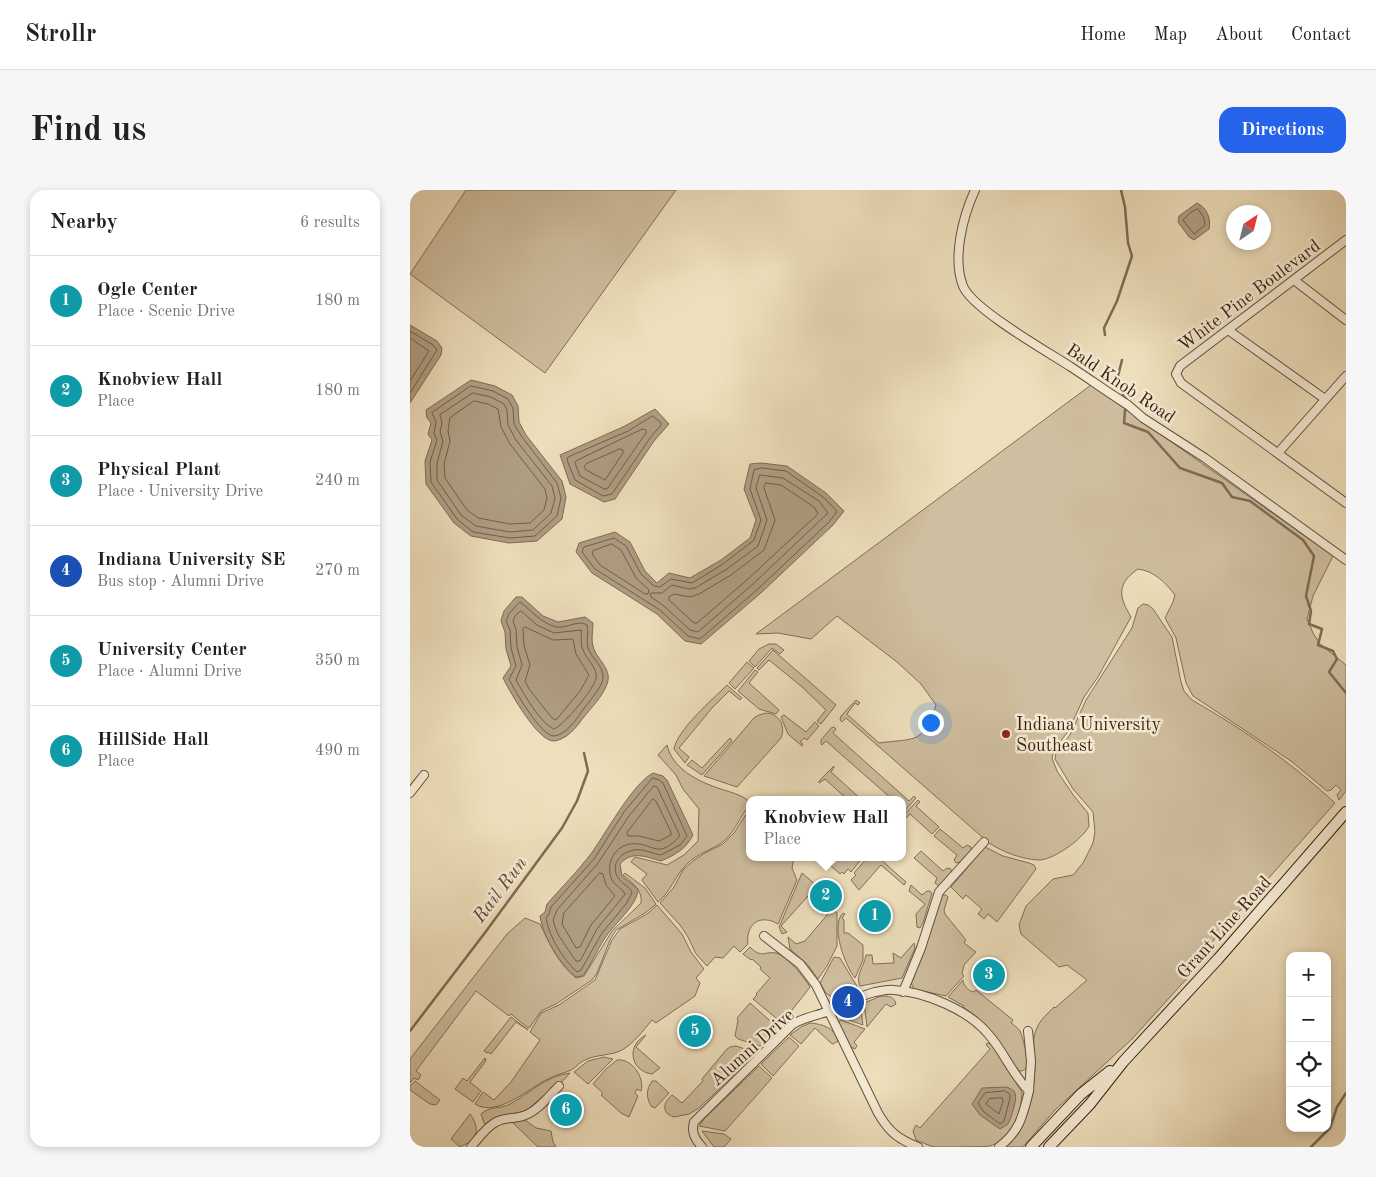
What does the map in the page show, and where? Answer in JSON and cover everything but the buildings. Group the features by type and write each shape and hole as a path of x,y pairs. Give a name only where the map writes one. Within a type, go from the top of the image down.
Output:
{"main road":[{"name":"Grant Line Road","path":"1049,1147 1090,1104 1123,1062 1218,959 1346,812"},
{"name":"Grant Line Road","path":"1031,1147 1081,1094 1123,1062"}],"street":[{"name":"Bald Knob Road","path":"975,190 963,223 958,262 961,280 966,293 981,307 1020,335 1128,405 1144,418 1205,458 1346,560"},
{"name":"White Pine Boulevard","path":"1344,498 1278,453 1177,379 1177,370 1346,240"},
{"path":"1294,280 1346,320"},
{"path":"1228,330 1325,399"},
{"path":"1278,453 1346,376"},
{"path":"410,793 424,775"},
{"path":"903,992 921,948 939,892 984,842"},
{"path":"764,936 793,958 816,985 883,1122 897,1137 918,1147"},
{"name":"Alumni Drive","path":"702,1147 694,1136 694,1122 793,1024 811,1015 829,1011 873,993 893,990 930,998 950,1006 975,1021 989,1034 1012,1071 1028,1091"},
{"path":"999,1147 1009,1140 1018,1126 1028,1091 1031,1061 1028,1031"},
{"path":"471,1147 495,1122 504,1118 528,1114 559,1086"}],"shaded area":[{"path":"466,190 676,190 545,373 410,274"},
{"path":"1091,385 1333,556 1313,596 1307,619 1320,644 1346,665 1346,791 1339,800 1337,795 1341,790 1336,785 1327,791 1291,761 1193,696 1186,683 1176,638 1165,618 1175,595 1159,578 1144,570 1138,569 1126,580 1123,586 1122,597 1131,617 1098,677 1084,697 1069,730 1054,750 1052,758 1057,771 1088,813 1089,826 1074,843 1059,853 1038,860 1019,857 989,843 846,718 842,722 840,720 841,716 856,700 860,703 858,705 855,703 847,714 879,743 909,739 922,733 927,727 936,705 921,684 897,662 837,616 811,639 778,633 756,634"},
{"path":"1143,604 1153,609 1172,637 1181,682 1184,691 1192,700 1266,747 1302,774 1335,803 1192,965 1190,975 1132,1039 1055,1110 1023,1147 1006,1147 1020,1130 1029,1108 1035,1073 1034,1036 1038,1025 1054,1007 1087,980 1067,965 1059,967 1021,934 1019,925 1026,906 1053,879 1073,875 1083,863 1093,843 1095,832 1093,812 1073,789 1055,759 1056,753 1070,735 1086,700 1132,628 1138,608"},
{"path":"769,644 776,644 784,650 780,654 772,648 755,667 749,661 759,649"},
{"path":"773,650 836,705 821,724 817,721 826,710 801,686 769,660 759,670 757,668"},
{"path":"747,662 754,668 735,689 729,683"},
{"path":"755,670 758,672 749,683 779,710 776,714 759,709 738,691"},
{"path":"727,685 742,698 740,700 729,691 712,708 679,748 689,757 685,763 674,749 677,741 696,715"},
{"path":"766,713 775,716 780,721 783,729 781,738 737,787 704,776 754,718"},
{"path":"784,715 806,732 815,722 819,726 807,740 804,738 800,742 803,744 802,746 788,734 781,717"},
{"path":"834,727 836,729 833,733 903,796 888,796 826,741 822,745 821,740"},
{"path":"730,738 732,741 702,775 687,765 692,760 702,768"},
{"path":"667,745 674,760 686,772 702,782 743,797 746,799 746,810 729,836 682,869 658,902 642,880 647,874 631,862 635,857 667,865 684,855 698,841 699,809 683,789 676,775 658,755"},
{"path":"834,766 831,772 858,796 844,796 825,779 819,783"},
{"path":"914,796 916,798 906,809 906,798 909,801"},
{"path":"918,800 920,802 916,806 939,827 932,834 910,814 906,818 906,813"},
{"path":"746,814 746,861 793,861 792,868 797,880 778,924 769,920 754,923 749,930 748,944 740,952 734,946 723,958 715,957 707,966 696,954 680,925 660,903 674,887 683,870 705,853 723,844 734,833"},
{"path":"940,829 963,848 967,845 971,847 971,850 960,862 956,863 954,860 957,855 934,836"},
{"path":"985,847 1003,856 1034,865 1036,869 997,922 988,914 984,919 978,914 982,909 966,895 963,899 951,887"},
{"path":"921,851 943,871 947,868 951,869 951,873 939,886 935,883 937,878 914,858"},
{"path":"825,861 860,861 851,872 848,869 844,874 842,872 840,874"},
{"path":"864,861 882,861 906,882 904,885 881,865 859,890 851,880 856,875 854,873"},
{"path":"625,873 645,888 656,904 645,913 616,930 592,980 556,1004 541,1011 528,1028 511,1014 509,1016 476,991 416,1071 421,1075 418,1080 414,1078 410,1083 410,1059 507,934 525,918 540,924 555,953 570,973 576,978 584,976 612,931 641,903 639,891 623,875"},
{"path":"802,873 817,886 781,926 787,932 782,934 779,927"},
{"path":"911,885 922,895 927,891 932,893 920,928 917,927 916,914 925,904 909,891"},
{"path":"942,895 948,897 944,910 945,914 966,940 964,943 976,952 964,965 962,974 964,976 946,996 914,989 911,983"},
{"path":"657,905 682,934 691,952 704,969 696,978 700,983 695,996 656,1023 652,1020 622,1050 585,1060 573,1069 548,1079 503,1105 484,1107 475,1104 483,1092 494,1100 511,1082 540,1040 530,1032 541,1013 559,1005 595,980 612,940 620,929 647,914"},
{"path":"833,908 837,913 837,946 818,979 807,964 790,949 788,937 796,944 805,941"},
{"path":"843,913 845,914 842,918 844,920 844,933 848,933 863,945 863,960 855,978 843,955 838,936 839,919"},
{"path":"914,943 915,948 902,978 860,986 859,975 866,955 872,955 873,964 894,963 893,953 901,958"},
{"path":"750,947 760,954 776,953 785,958 795,967 810,987 782,1023 753,999 770,978 752,959 743,954"},
{"path":"834,957 840,958 858,988 833,998 826,993 820,983"},
{"path":"963,980 968,989 973,992 976,990 1013,1020 1011,1023 1020,1031 1024,1044 1027,1065 1024,1070 1019,1071 1015,1068 999,1041 980,1020 964,1006 948,997"},
{"path":"881,996 892,998 896,1004 891,1007 886,1004 867,1027 864,1003"},
{"path":"750,1003 776,1026 776,1029 760,1046 738,1039 735,1036 737,1018"},
{"path":"860,1003 863,1025 841,1017 846,1010"},
{"path":"511,1017 528,1030 516,1022 491,1054 484,1051"},
{"path":"841,1020 865,1029 854,1042 857,1046 855,1049 851,1047 839,1026 839,1021"},
{"path":"810,1023 828,1028 834,1033 838,1041 833,1044 831,1043 815,1028 801,1044 790,1035"},
{"path":"646,1035 636,1047 660,1068 652,1074 639,1068 633,1057 635,1045"},
{"path":"789,1037 799,1046 773,1076 761,1064"},
{"path":"987,1043 991,1044 1022,1092 1020,1108 1014,1124 1004,1138 990,1146 935,1147 916,1140 913,1131 916,1125 920,1128 990,1049 986,1045"},
{"path":"736,1046 753,1053 744,1066 699,1108 689,1114 674,1117 667,1113 665,1104 672,1095 682,1103 703,1081 702,1079 726,1050"},
{"path":"604,1057 613,1059 588,1084 574,1072 588,1061"},
{"path":"485,1058 485,1062 470,1082 481,1091 473,1102 455,1089 463,1078 467,1081"},
{"path":"617,1060 628,1062 636,1070 641,1080 641,1091 637,1089 635,1093 638,1096 629,1117 621,1113 601,1095 603,1093 593,1084"},
{"path":"759,1066 772,1078 725,1131 699,1126 705,1118"},
{"path":"570,1073 559,1085 526,1111 502,1116 487,1125 484,1123 481,1114 484,1111 510,1104 546,1081"},
{"path":"415,1081 440,1100 436,1105 430,1104 410,1090 410,1086"},
{"path":"652,1081 656,1081 669,1093 655,1108 651,1106 648,1100 648,1090"},
{"path":"470,1114 475,1124 475,1135 470,1142 460,1147 451,1139"},
{"path":"525,1120 536,1128 551,1131 556,1147 538,1147 512,1122"},
{"path":"702,1131 724,1134 731,1139 724,1147 714,1147"}],"water":[{"path":"1197,203 1206,211 1209,217 1209,229 1194,240 1189,237 1178,222 1179,216"},
{"path":"410,325 437,341 442,348 441,355 410,403"},
{"path":"471,380 495,386 512,395 518,406 519,422 526,435 562,481 566,497 562,519 537,541 509,543 471,536 454,523 426,484 425,461 432,440 428,434 431,423 427,418 426,410"},
{"path":"655,409 669,424 654,441 615,499 604,502 570,484 560,455 625,426"},
{"path":"761,463 787,466 826,493 844,511 833,525 762,592 701,644 685,641 657,614 592,573 576,552 579,543 615,532 630,542 645,571 657,583 669,573 690,578 721,560 750,538 756,520 744,489 750,464"},
{"path":"516,597 522,597 543,616 558,622 585,617 593,623 593,646 608,674 607,684 600,697 571,733 558,740 548,739 540,734 518,704 503,678 511,666 506,649 505,632 501,621 504,611"},
{"path":"653,773 663,776 667,780 693,835 680,851 661,861 645,856 634,856 629,857 620,864 622,876 638,889 637,895 630,908 605,938 583,976 576,977 553,950 540,916 545,912 547,904 590,855 636,788"},
{"path":"1006,1087 1014,1091 1016,1097 1008,1124 1000,1129 980,1115 972,1104 982,1088"}],"waterway":[{"path":"1105,335 1104,328 1117,301 1132,256 1128,243 1125,207 1121,190"},
{"path":"1122,360 1116,384 1127,400"},
{"path":"1125,410 1124,423 1148,432 1180,468 1222,483 1232,497 1250,501 1303,540 1314,556 1306,596 1311,611 1309,624 1322,629 1318,645 1333,651 1337,659 1329,672 1346,693"},
{"name":"Rail Run","path":"410,1031 562,828 577,801 588,771 584,753"},
{"path":"1311,1147 1330,1128 1337,1107 1346,1093"}],"place":[{"name":"Indiana University Southeast","path":"1006,734"},
{"name":"Knobview Hall","path":"826,896"},
{"name":"Ogle Center","path":"875,916"},
{"name":"Physical Plant","path":"989,975"},
{"name":"Indiana University SE","path":"848,1002"},
{"name":"University Center","path":"695,1031"},
{"name":"HillSide Hall","path":"566,1110"}]}
